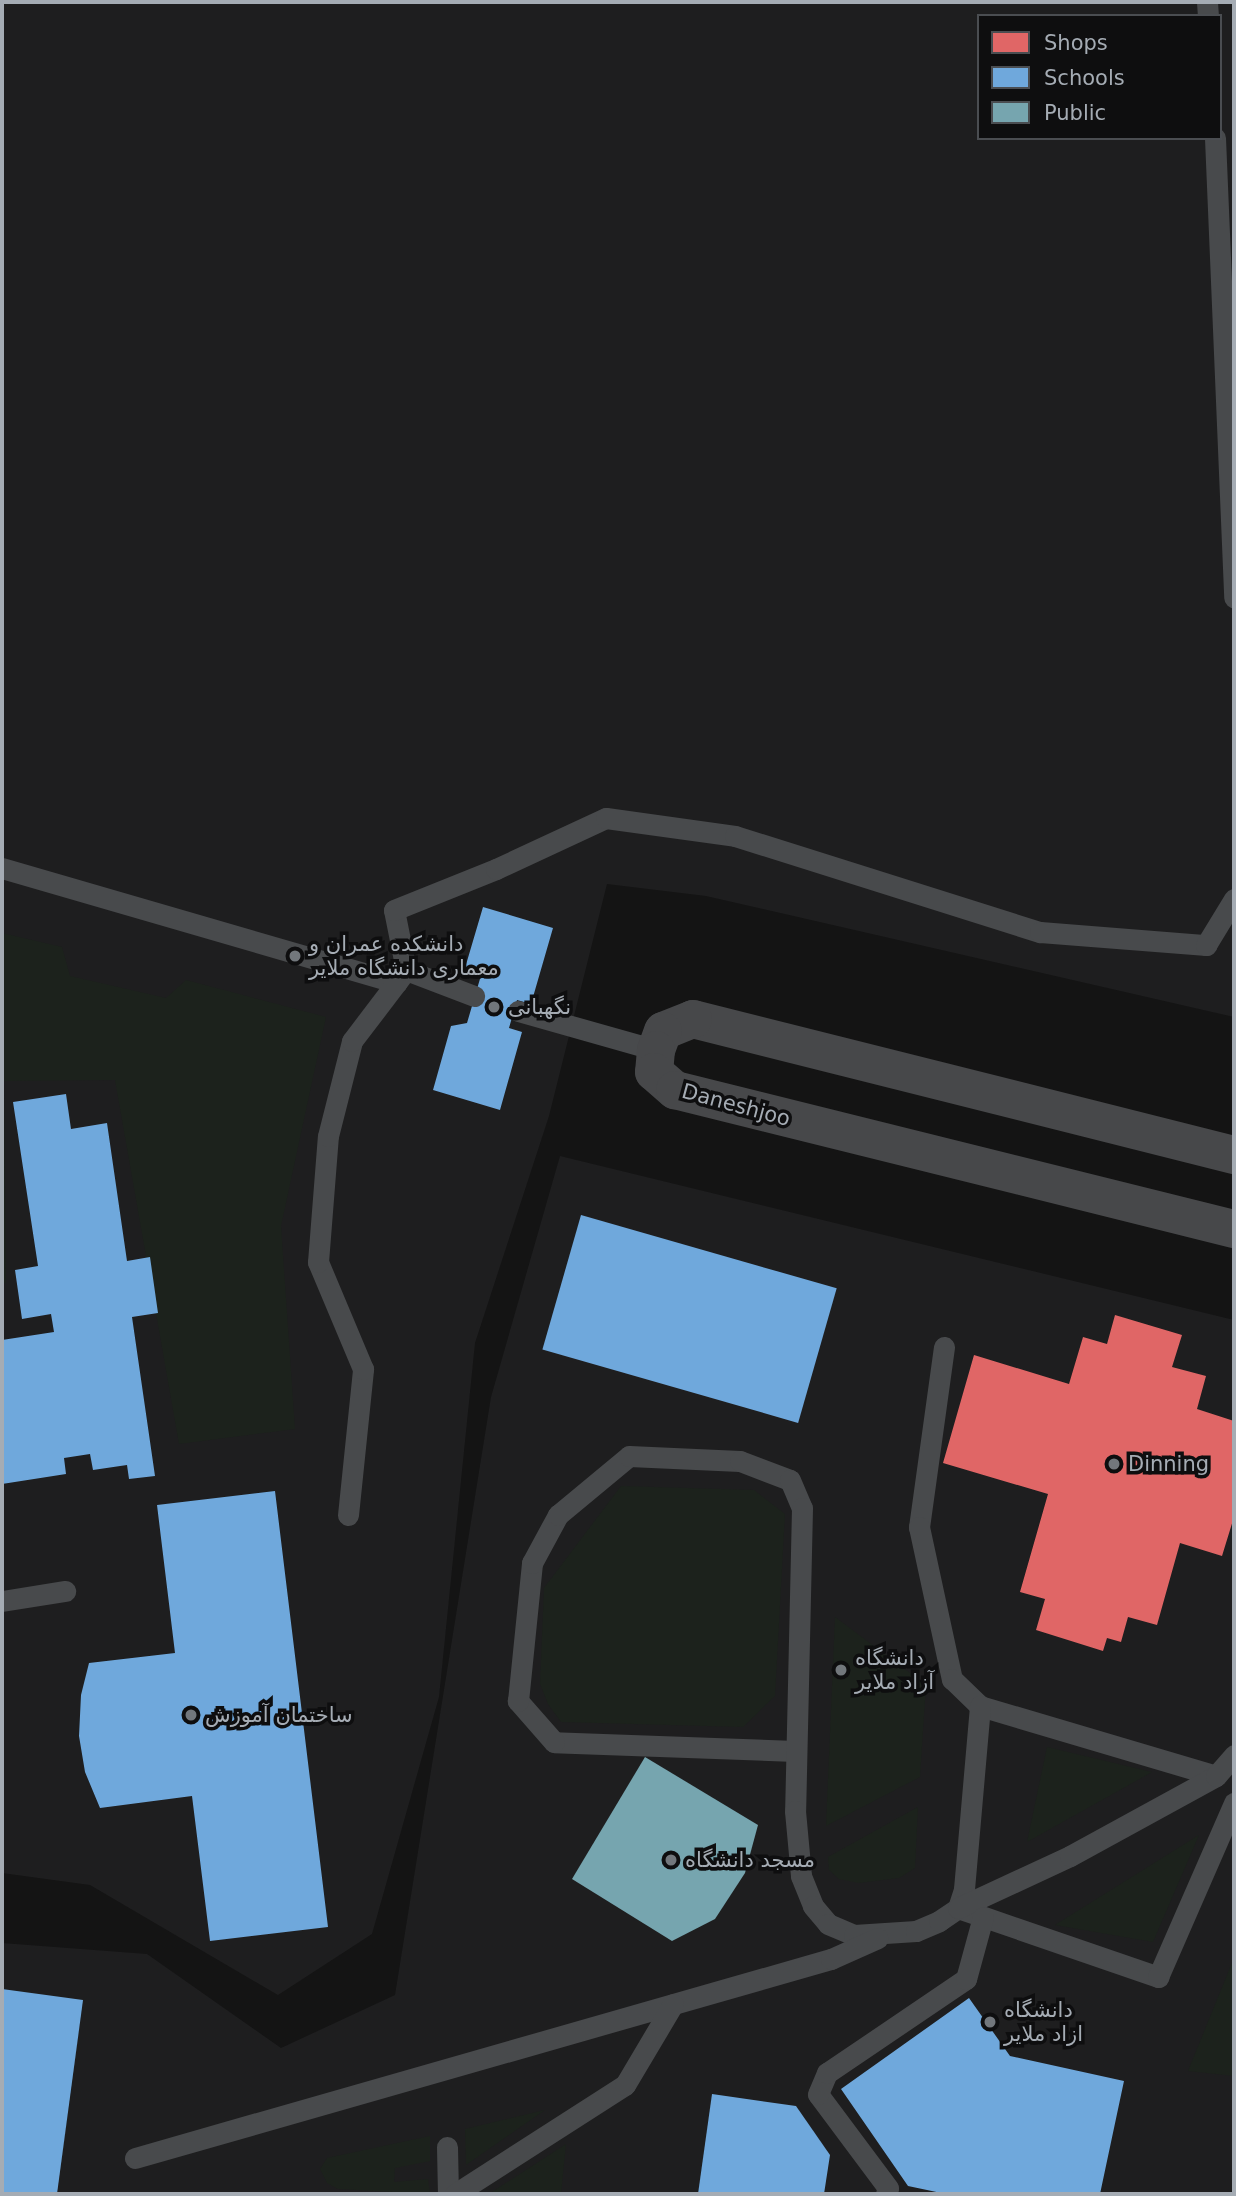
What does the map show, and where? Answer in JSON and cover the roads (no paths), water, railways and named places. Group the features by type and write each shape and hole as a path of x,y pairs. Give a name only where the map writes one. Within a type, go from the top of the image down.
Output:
{"main road":[{"path":"656,1049 663,1031 694,1019 1234,1155"},
{"name":"Daneshjoo","path":"656,1049 654,1072 675,1090 1234,1229"}],"lane":[{"path":"1215,140 1234,598"},
{"path":"348,1515 363,1369 318,1262 328,1136 352,1041 402,977 394,910 496,869 606,818 735,836 1040,932 1206,945 1234,899"},
{"path":"2,868 474,996"},
{"path":"518,1011 656,1049"},
{"path":"944,1347 919,1527 952,1679 980,1706 1216,1776"},
{"path":"795,1751 554,1742 518,1701 532,1563 558,1515 629,1456 740,1461 790,1480 802,1508 794,1811 801,1876 813,1906 828,1924 854,1935 883,1936 916,1931 939,1922 958,1908 1070,1856 1216,1776 1234,1755"},
{"path":"2,1601 65,1591"},
{"path":"958,1908 964,1889 980,1706"},
{"path":"958,1908 1158,1977 1234,1803"},
{"path":"886,2194 888,2188 818,2094 827,2073 966,1979 984,1917"},
{"path":"135,2158 831,1959 883,1936"},
{"path":"455,2194 625,2085 673,2004"},
{"path":"446,2147 448,2194"}],"place":[{"name":"دانشکده عمران و معماری دانشگاه ملایر","path":"295,956"},
{"name":"نگهبانی","path":"494,1007"},
{"name":"Dinning","path":"1114,1464"},
{"name":"دانشگاه آزاد ملایر","path":"841,1670"},
{"name":"ساختمان آموزش","path":"191,1715"},
{"name":"مسجد دانشگاه","path":"671,1860"},
{"name":"دانشگاه ازاد ملایر","path":"990,2022"}]}
